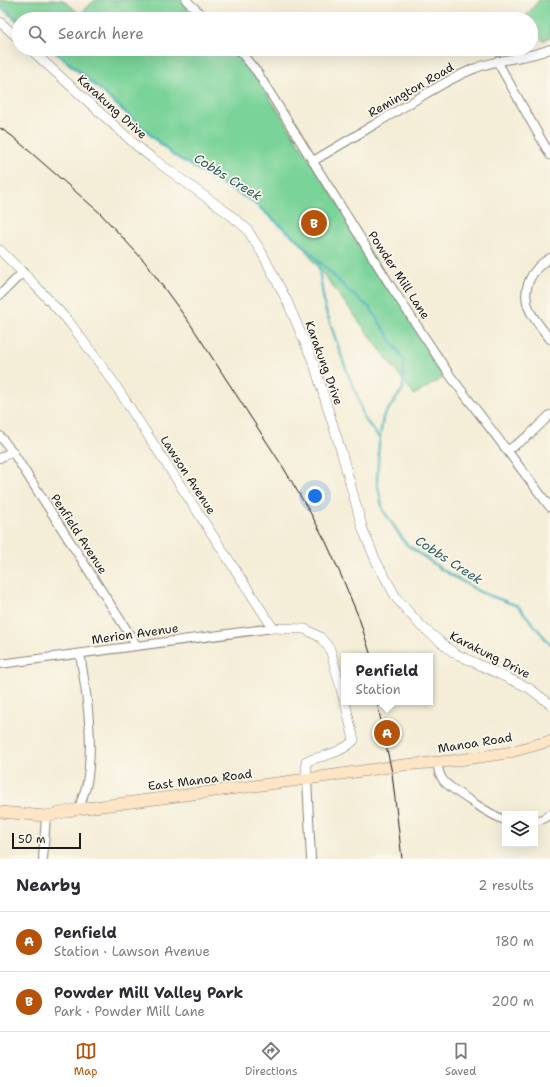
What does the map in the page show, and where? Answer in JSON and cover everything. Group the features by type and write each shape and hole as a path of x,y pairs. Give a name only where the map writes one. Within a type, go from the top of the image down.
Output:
{"main road":[{"name":"Manoa Road","path":"403,765 507,753 550,741"},
{"name":"East Manoa Road","path":"0,812 46,816 79,809 307,780 403,765"}],"street":[{"path":"186,0 199,12"},
{"path":"0,22 12,33"},
{"name":"Remington Road","path":"538,53 550,49"},
{"name":"Karakung Drive","path":"38,56 137,146 158,163 214,201 246,229 262,253 287,301 314,364 342,454 363,530 376,562 397,599 421,626 454,653 529,688 550,704"},
{"name":"Powder Mill Lane","path":"244,56 257,72 390,285 445,368 550,507"},
{"name":"Remington Road","path":"312,161 439,86 476,68 497,61 526,56"},
{"path":"497,61 550,155"},
{"name":"Lawson Avenue","path":"0,250 23,272 70,323 112,380 272,628"},
{"path":"550,258 532,275 528,284 527,295 530,312 550,339"},
{"path":"0,295 23,272"},
{"path":"508,450 528,436 550,415"},
{"name":"Penfield Avenue","path":"0,436 12,451 137,646"},
{"path":"0,458 12,451"},
{"path":"272,628 305,630 320,637 330,649 341,690"},
{"name":"Merion Avenue","path":"0,664 272,628"},
{"path":"79,809 86,782 89,749 88,704 80,654"},
{"path":"311,859 306,761 340,750 354,740 345,705"},
{"path":"437,762 441,779 449,786 502,818"},
{"path":"538,820 543,819 550,814"},
{"path":"43,859 46,816"}],"green space":[{"path":"0,0 63,0 78,12 12,12 12,13 0,2"},
{"path":"95,0 186,0 199,12 82,12"},
{"path":"539,0 550,0 550,37 543,41 538,34 538,12 529,12"},
{"path":"59,56 243,56 449,374 414,395 301,244 253,202 173,155 100,90"}],"waterway":[{"name":"Cobbs Creek","path":"0,6 12,16"},
{"name":"Cobbs Creek","path":"60,56 79,71 173,155 253,202 302,244 348,290 370,308 404,360 403,389 383,417 379,444 377,482 383,510 406,544 441,569 480,592 518,606 550,644"},
{"name":"Cobbs Creek","path":"318,263 325,308 347,372 357,395 364,418 380,439"}],"tram line":[{"path":"0,128 12,136 100,213 145,262 191,325 283,467 311,514 326,542 344,582 359,618 370,653"},
{"path":"378,705 392,773 402,859"}],"place":[{"name":"Powder Mill Valley Park","path":"314,223"},
{"name":"Penfield","path":"387,733"}]}
